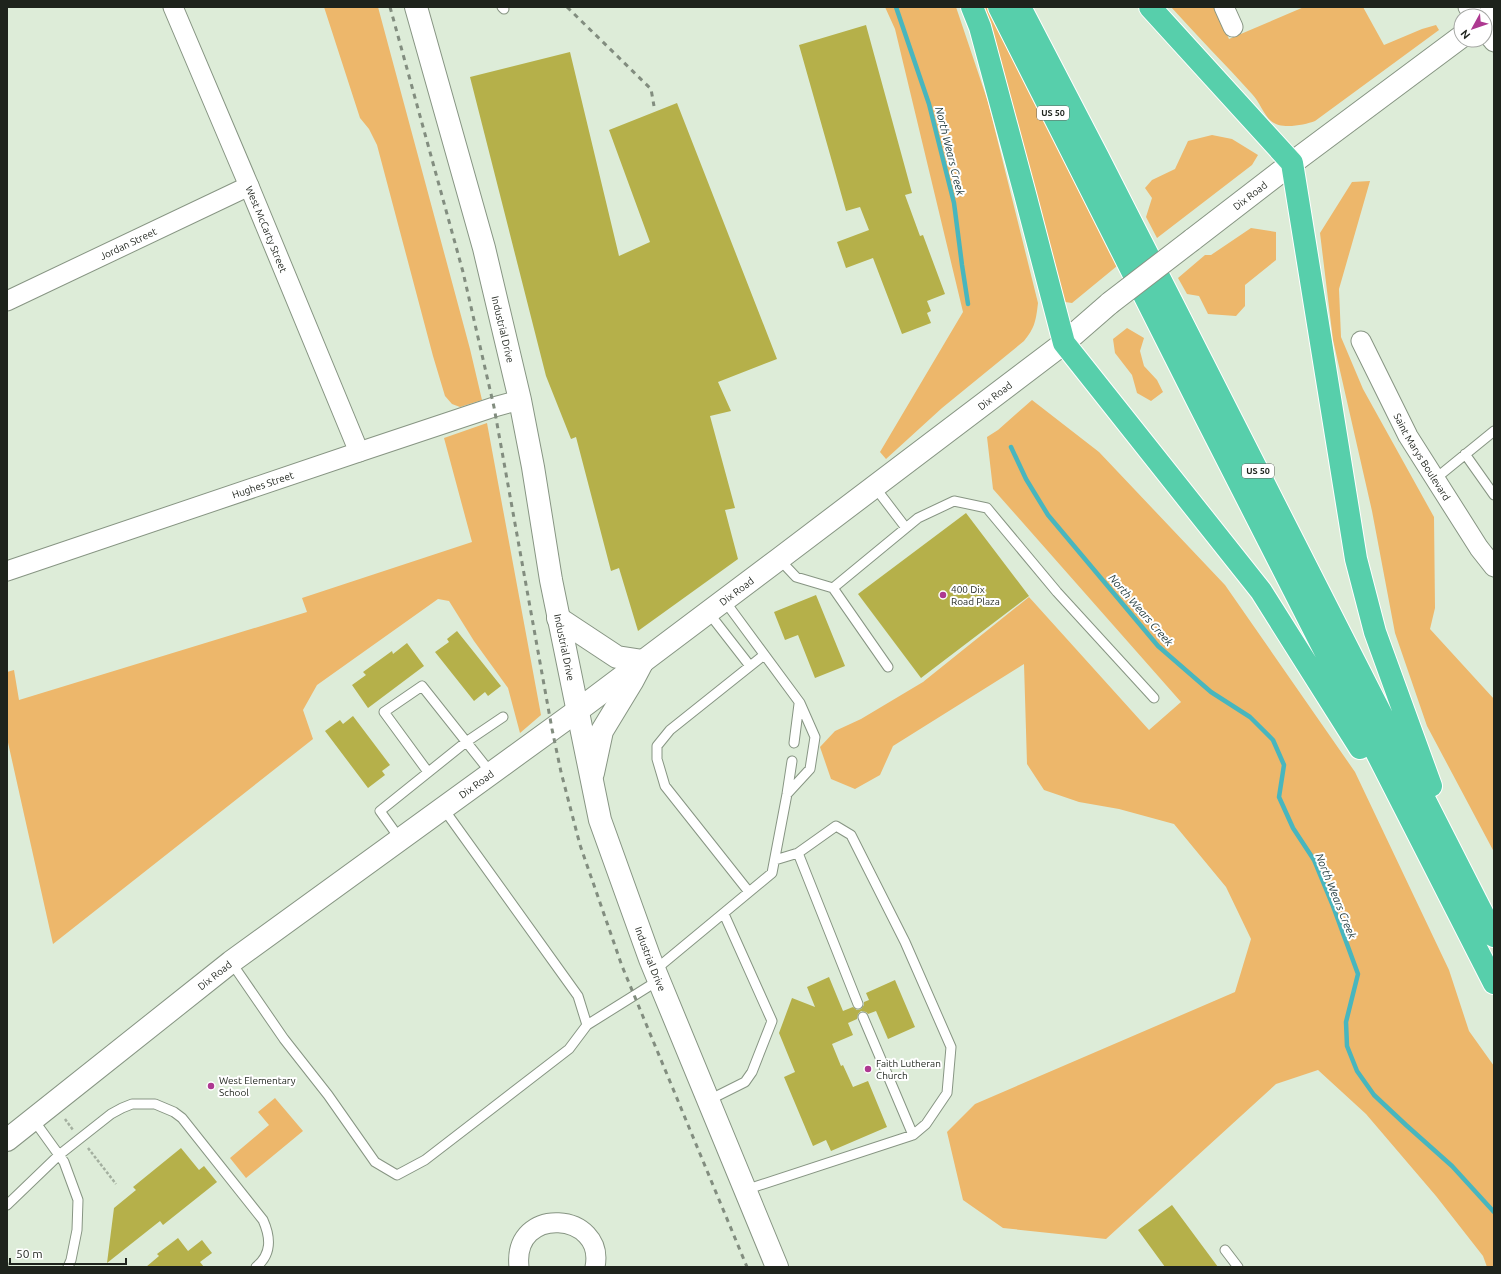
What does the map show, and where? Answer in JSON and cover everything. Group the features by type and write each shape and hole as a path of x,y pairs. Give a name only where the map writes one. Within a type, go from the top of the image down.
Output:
{"highway":[{"path":"972,7 980,27 1064,343 1261,591 1438,872"},
{"name":"US 50","path":"999,7 1202,411 1494,982"},
{"name":"US 50","path":"1020,7 1098,157 1494,936"},
{"path":"1150,7 1292,163 1356,559 1378,638 1473,895"}],"main road":[{"name":"Industrial Drive","path":"416,7 484,248 520,400 533,467 558,618 576,711 600,820 657,975 777,1267"},
{"name":"Dix Road","path":"7,1140 231,962 576,711 779,559 1064,343 1110,303 1292,163 1453,43"},
{"path":"558,618 617,657 643,661 602,731 591,782"}],"street":[{"name":"West McCarty Street","path":"173,7 359,452"},
{"path":"1224,7 1233,27"},
{"name":"Jordan Street","path":"7,301 249,186"},
{"name":"Saint Marys Boulevard","path":"1362,341 1408,436 1479,548 1494,567"},
{"name":"Hughes Street","path":"7,571 494,407 520,400"},
{"path":"519,1267 518,1258 521,1247 527,1236 536,1228 546,1223 558,1222 570,1224 581,1230 589,1239 594,1250 596,1262 595,1267"}],"lane":[{"path":"1435,479 1494,431"},
{"path":"1465,454 1494,495"},
{"path":"874,486 906,528"},
{"path":"833,588 918,518 954,501 987,508 1056,592 1154,698"},
{"path":"779,559 796,577 833,588 888,667"},
{"path":"716,606 764,655 800,703 815,737 810,769 787,794"},
{"path":"716,606 750,666"},
{"path":"749,892 665,786 657,759 657,746 670,730 764,655"},
{"path":"428,772 384,712 422,686 491,772"},
{"path":"794,743 800,703"},
{"path":"400,839 380,811 466,742 503,717"},
{"path":"231,962 284,1039 328,1095 374,1162 397,1175 425,1160 569,1049 587,1025 657,975 772,873 792,761"},
{"path":"443,808 578,996 587,1025"},
{"path":"745,1190 913,1136 926,1124 947,1093 951,1047 905,942 851,835 836,826 798,853 775,860"},
{"path":"798,853 858,1004"},
{"path":"709,1100 745,1082 752,1072 772,1020 724,914"},
{"path":"863,1017 913,1136"},
{"path":"7,1205 59,1155 111,1114 132,1104 155,1104 174,1112 189,1126 258,1214 269,1235 270,1244 264,1259 256,1267"},
{"path":"33,1119 64,1162 78,1200 77,1230 71,1260 68,1267"},
{"path":"1225,1250 1238,1267"}],"path":[{"path":"65,1119 116,1184"},
{"path":"7,1263 11,1267"}],"shaded area":[{"path":"324,7 378,7 470,349 482,400 460,407 452,404 445,396 377,145 369,129 360,118"},
{"path":"885,7 956,7 988,102 1038,303 1034,324 1031,332 1024,341 942,408 886,459 880,452 963,312 895,29"},
{"path":"977,7 988,7 1117,266 1072,303 1065,302 1058,292"},
{"path":"1171,7 1215,7 1229,39 1304,7 1363,7 1384,45 1422,29 1436,25 1439,30 1315,121 1305,124 1286,126 1275,124 1268,118 1252,94"},
{"path":"1212,135 1232,139 1258,155 1252,165 1157,238 1146,217 1152,198 1145,188 1152,180 1175,169 1188,141"},
{"path":"1370,181 1339,289 1341,337 1363,389 1434,517 1435,608 1430,629 1494,699 1494,852 1427,726 1395,633 1372,511 1333,340 1320,233 1352,182"},
{"path":"1251,228 1276,232 1276,260 1245,285 1245,306 1236,316 1208,314 1199,296 1187,294 1178,278 1205,255 1211,255"},
{"path":"1127,328 1144,338 1140,351 1144,366 1157,380 1163,392 1151,401 1137,393 1132,375 1115,353 1113,339"},
{"path":"1032,400 1099,452 1225,585 1355,772 1449,970 1469,1031 1494,1066 1494,1267 1487,1267 1483,1256 1436,1196 1366,1114 1318,1070 1276,1084 1106,1239 1003,1228 963,1200 947,1132 975,1104 1235,992 1251,939 1226,887 1174,824 1119,809 1079,802 1044,790 1027,764 1024,664 893,746 880,775 855,789 831,779 820,747 835,731 861,719 923,682 1029,597 1149,730 1181,702 993,489 987,437 998,430"},
{"path":"487,423 541,715 520,733 508,688 474,641 449,601 438,599 317,685 303,710 313,739 53,944 7,738 7,672 14,670 19,700 307,612 302,598 472,542 444,438"},
{"path":"275,1098 303,1131 246,1178 230,1158 269,1125 258,1112"}],"building":[{"path":"866,25 912,193 905,195 920,236 923,235 945,294 927,301 931,311 927,313 931,323 902,334 873,258 846,268 837,242 869,230 860,207 846,211 799,45"},
{"path":"570,52 619,256 650,242 609,130 677,103 777,359 718,382 731,411 710,416 735,508 725,510 738,559 638,631 619,568 611,571 576,437 571,439 546,376 470,77"},
{"name":"400 Dix Road Plaza","path":"966,513 1029,596 921,678 858,594"},
{"path":"816,595 845,666 815,678 798,635 785,640 774,612"},
{"path":"457,631 501,686 488,696 485,692 474,701 435,652 449,642 447,639"},
{"path":"407,643 424,666 368,708 352,685 366,675 363,672 392,651 393,654"},
{"path":"353,716 390,765 382,771 385,775 368,788 325,731 340,720 343,724"},
{"path":"829,977 843,1011 853,1007 857,1010 861,1009 864,1002 869,1000 866,993 895,980 915,1027 888,1039 876,1011 868,1014 861,1011 858,1014 857,1019 848,1023 853,1035 832,1044 841,1066 843,1065 853,1087 868,1081 887,1127 831,1151 826,1140 813,1146 784,1077 795,1072 779,1033 792,998 815,1007 807,987"},
{"path":"181,1148 199,1170 204,1166 217,1182 163,1225 160,1221 107,1263 114,1208 136,1190 133,1187"},
{"path":"1172,1205 1218,1267 1165,1267 1138,1230"},
{"path":"178,1238 188,1251 202,1240 212,1253 200,1262 204,1267 146,1267 159,1256 157,1254"}],"waterway":[{"name":"North Wears Creek","path":"896,7 929,104 954,203 968,304"},
{"name":"North Wears Creek","path":"1011,447 1026,479 1048,515 1158,646 1211,692 1250,717 1273,740 1284,765 1279,797 1293,828 1314,860 1358,974 1346,1022 1347,1046 1357,1071 1374,1095 1452,1166 1494,1212"}],"railway":[{"path":"390,7 463,272 494,407 552,729 561,772 580,845 622,966 747,1267"},
{"path":"567,7 651,89 654,106"}],"place":[{"name":"400 Dix Road Plaza","path":"943,595"},
{"name":"Faith Lutheran Church","path":"868,1069"},
{"name":"West Elementary School","path":"211,1086"}]}
